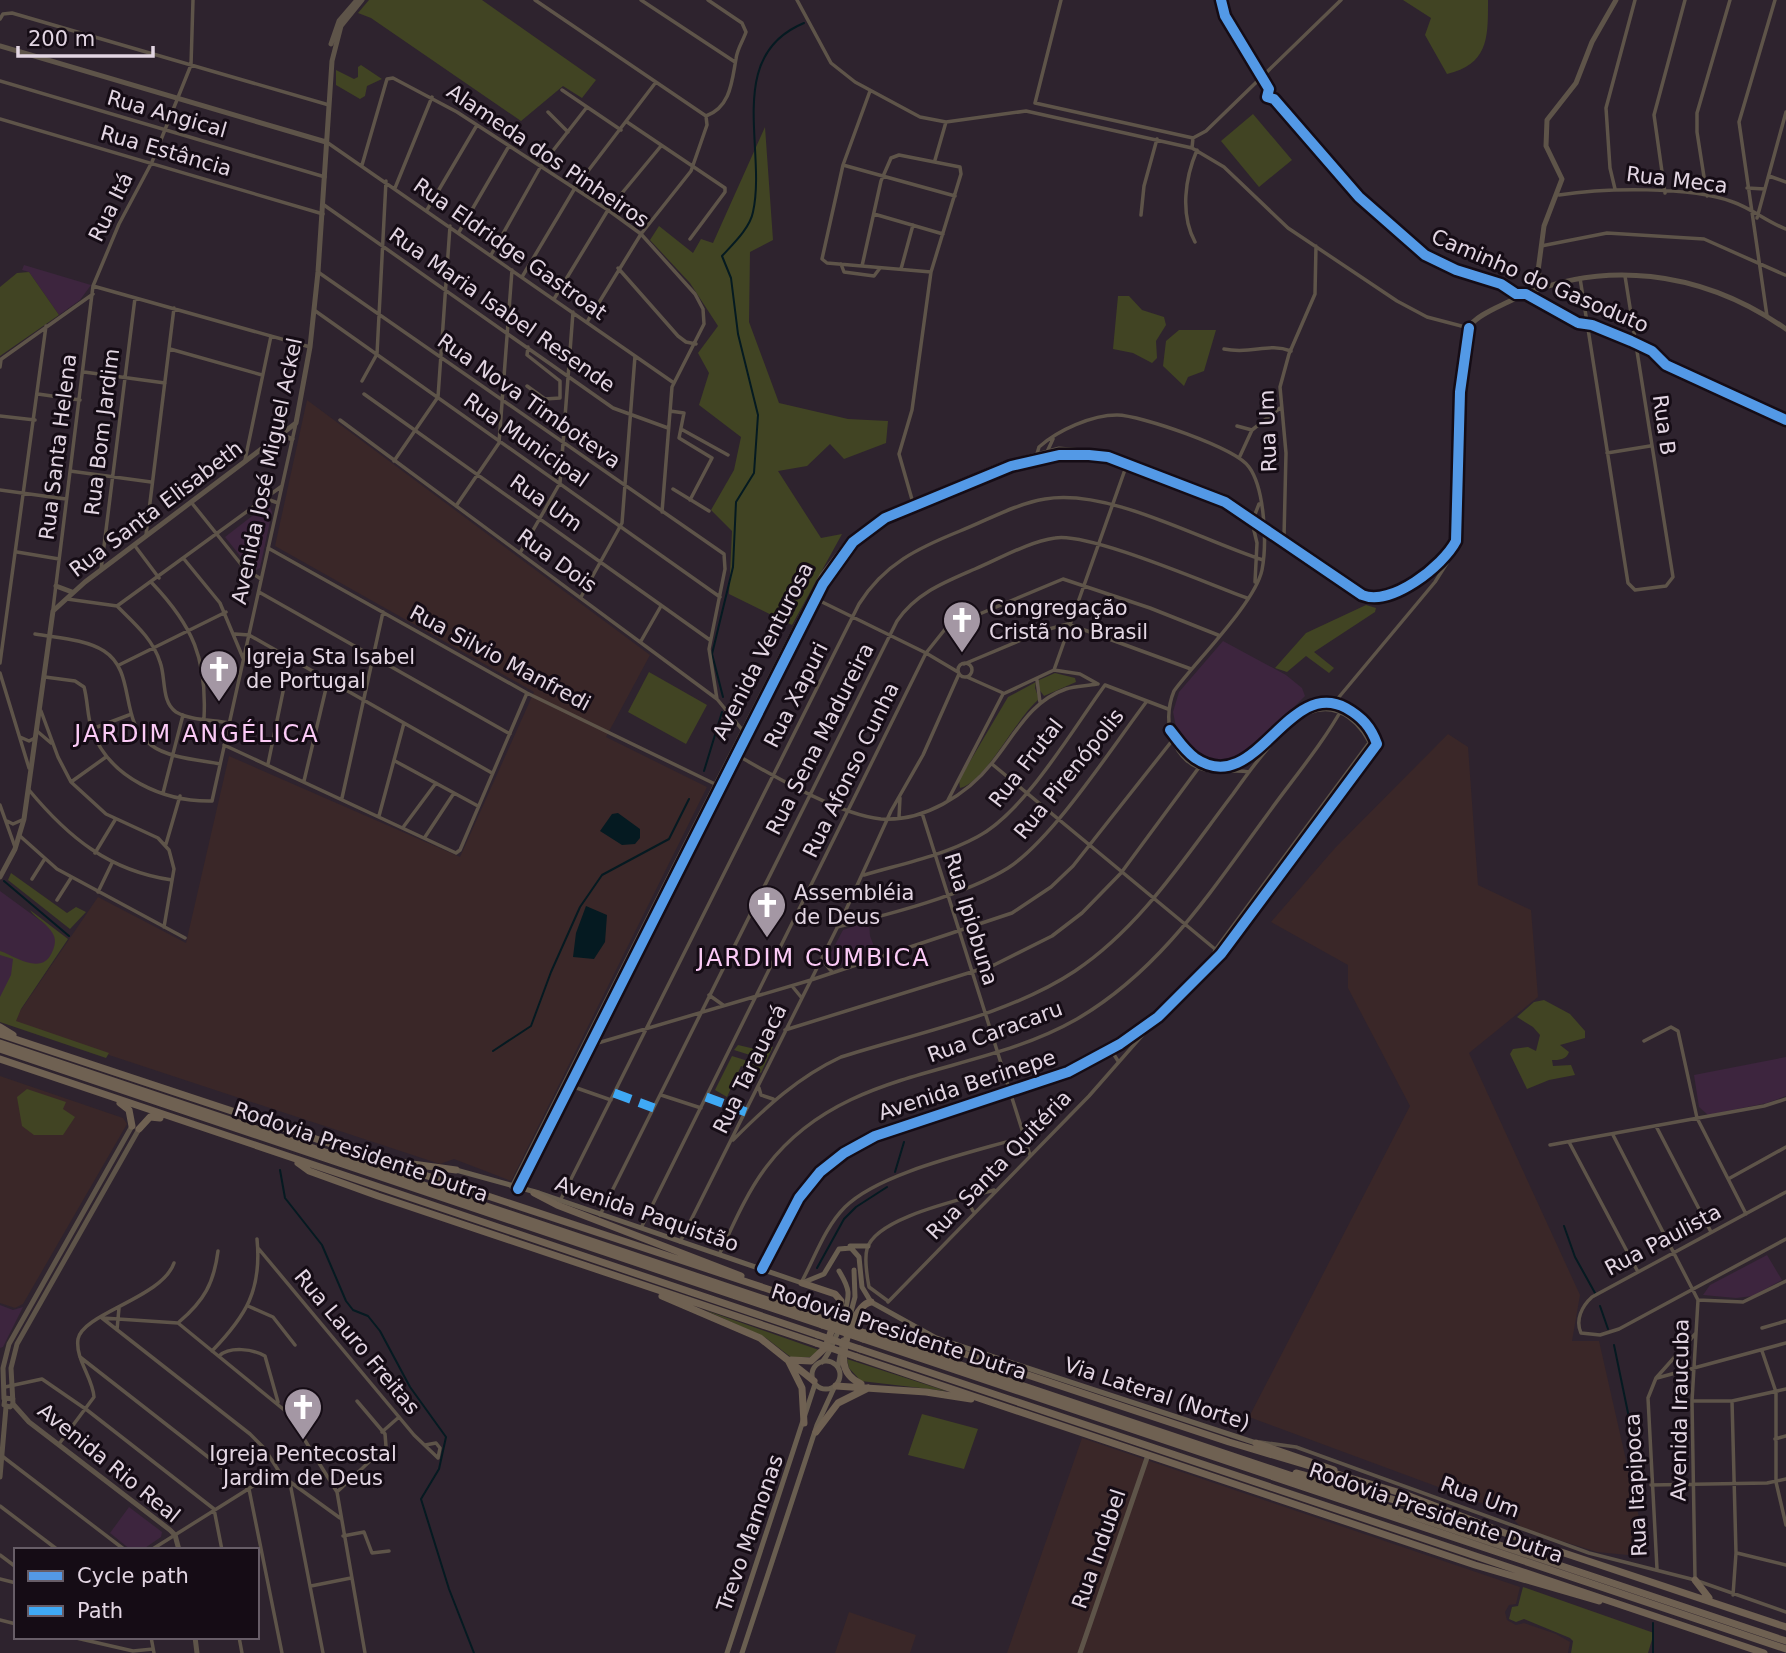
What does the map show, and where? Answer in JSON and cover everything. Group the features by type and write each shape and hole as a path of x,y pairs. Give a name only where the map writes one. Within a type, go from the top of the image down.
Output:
{"highway":[{"path":"0,1027 22,1041"},
{"name":"Rodovia Presidente Dutra","path":"0,1034 1229,1442 1427,1502 1454,1515 1786,1627"},
{"name":"Rodovia Presidente Dutra","path":"0,1043 1786,1649"},
{"name":"Rodovia Presidente Dutra","path":"0,1049 823,1322"},
{"path":"0,1059 858,1353 1764,1653"},
{"path":"84,1088 125,1105 135,1127 156,1116 188,1127 203,1128"},
{"path":"293,1159 309,1171 344,1184 643,1285 817,1339"},
{"path":"381,1160 456,1170"},
{"path":"534,1193 557,1205 736,1274 764,1288"},
{"path":"787,1359 803,1362 821,1353 828,1343 841,1301 835,1294 802,1283"},
{"path":"643,1285 760,1338 815,1383"},
{"path":"871,1302 863,1304 855,1314 844,1361 853,1380 872,1387"},
{"name":"Rodovia Presidente Dutra","path":"864,1336 1786,1641"},
{"path":"858,1353 993,1403 1487,1568 1581,1597 1610,1600"},
{"path":"787,1359 802,1388 804,1423"},
{"path":"835,1387 872,1387 993,1403"},
{"path":"816,1432 838,1403 872,1387"},
{"path":"1255,1443 1304,1457 1374,1486"},
{"path":"1253,1463 1436,1513 1454,1515"},
{"path":"1695,1580 1702,1591 1719,1604"}],"main road":[{"name":"Avenida Paquistão","path":"456,1170 560,1201 802,1283"},
{"path":"802,1283 820,1277 833,1261 837,1251 846,1247 867,1246"},
{"path":"846,1247 856,1252 862,1287 871,1302"},
{"path":"833,1261 847,1287 848,1298 830,1353 814,1369 815,1383 825,1389 835,1387 841,1378 837,1360 855,1297 855,1270 859,1264"},
{"path":"839,1271 845,1273 855,1270"},
{"name":"Via Lateral (Norte)","path":"871,1302 930,1334 1255,1443"},
{"path":"822,1362 833,1362 838,1367"},
{"name":"Trevo Mamonas","path":"727,1653 815,1383"},
{"name":"Trevo Mamonas","path":"742,1653 828,1395 835,1387"}],"street":[{"path":"191,65 193,0"},
{"name":"Avenida José Miguel Ackel","path":"180,796 213,800 296,423 310,347 324,205 332,61 341,26 359,0"},
{"path":"535,0 706,116 707,125 693,167 641,233 587,322"},
{"path":"641,0 735,62"},
{"path":"706,116 715,112 730,91 745,27 708,0"},
{"path":"797,0 831,63 870,90 920,117 946,122 1026,111 1194,149 1224,167 1273,216 1412,310 1469,328"},
{"path":"1026,111 1035,103 1060,0"},
{"path":"1035,103 1194,138 1206,131 1341,0"},
{"path":"1531,293 1538,271 1544,226 1559,195 1562,179 1546,146 1547,120 1576,83 1592,42 1616,0"},
{"path":"1615,189 1609,158 1606,108 1635,0"},
{"path":"1665,193 1654,116 1685,0"},
{"path":"1707,196 1697,132 1697,113 1730,0"},
{"path":"1767,316 1739,121 1774,0"},
{"path":"0,19 3,14 12,13 329,105"},
{"path":"0,46 326,142"},
{"name":"Rua Itá","path":"93,286 101,264 152,162 191,65"},
{"name":"Alameda dos Pinheiros","path":"362,164 387,79 393,78 432,97 510,145 641,233 700,302 704,324 674,383"},
{"name":"Rua Angical","path":"0,81 325,177"},
{"path":"522,277 575,188 656,82"},
{"path":"562,90 621,130"},
{"path":"870,90 844,165 822,257 827,263 931,272"},
{"path":"395,188 432,97"},
{"path":"491,255 541,166 587,107"},
{"path":"548,112 568,132"},
{"path":"1755,223 1786,112"},
{"name":"Rua Estância","path":"0,119 323,214"},
{"path":"627,122 725,188 725,192 690,239"},
{"path":"935,160 946,122"},
{"path":"427,210 477,125"},
{"path":"1779,134 1786,137"},
{"path":"1194,138 1186,189 1187,213 1195,242"},
{"path":"1141,215 1144,186 1157,139"},
{"name":"Rua Eldridge Gastroat","path":"326,142 362,164 674,383"},
{"path":"459,232 510,145"},
{"path":"554,299 608,210 661,146"},
{"path":"862,266 883,175 890,160 896,155 935,160 960,167 955,196 931,272 912,410 899,454 913,503"},
{"path":"844,165 955,196"},
{"path":"1769,176 1786,182"},
{"path":"362,381 377,354 386,181"},
{"path":"1747,188 1765,190"},
{"name":"Rua Meca","path":"1559,195 1615,189 1707,196 1732,201 1786,229"},
{"name":"Rua Maria Isabel Resende","path":"324,205 629,416 668,428"},
{"path":"874,214 943,234"},
{"path":"901,269 913,225"},
{"path":"394,461 438,397 450,226"},
{"path":"1541,246 1608,233 1704,239 1785,275"},
{"name":"Rua Um","path":"1284,537 1286,453 1280,387 1290,351 1315,293 1316,246"},
{"path":"841,264 844,272 853,274 874,276 880,268"},
{"path":"618,268 678,336 686,342 696,344"},
{"path":"456,506 499,439 512,270"},
{"path":"1538,271 1543,289"},
{"name":"Rua Nova Timboteva","path":"318,272 724,554 725,569 720,597"},
{"path":"1264,527 1284,537 1363,595 1378,599 1399,591 1445,558 1457,535 1460,392 1469,328 1481,317 1531,293 1580,278 1625,276 1693,282 1767,316 1786,329"},
{"name":"Rua B","path":"1607,453 1629,583 1635,590 1666,586 1673,577 1625,276"},
{"path":"1580,278 1607,453 1650,446"},
{"path":"93,286 310,347"},
{"name":"Rua Santa Helena","path":"53,611 93,286"},
{"path":"0,367 0,360 93,295"},
{"name":"Rua Bom Jardim","path":"101,570 135,298"},
{"path":"146,535 174,309"},
{"name":"Rua Municipal","path":"314,310 720,597"},
{"path":"520,553 560,483 573,312"},
{"path":"0,663 46,326"},
{"path":"245,461 271,336"},
{"path":"1224,349 1250,353 1278,346 1290,351"},
{"path":"527,386 545,399 559,398 561,383 527,355 528,348"},
{"path":"169,349 262,375"},
{"path":"581,597 621,527 635,356"},
{"path":"84,372 165,383"},
{"path":"662,512 674,383"},
{"path":"38,394 80,400"},
{"name":"Rua Um","path":"363,394 710,640"},
{"path":"1240,456 1252,430 1280,408"},
{"path":"670,411 684,413 681,440 712,458 690,500"},
{"path":"0,416 34,420"},
{"path":"1038,456 1039,447 1056,435 1095,418 1128,416 1240,456 1255,477 1264,527 1263,560 1247,598 1174,691 1168,709 1170,730 1178,751"},
{"name":"Rua Dois","path":"340,420 717,699 745,734"},
{"name":"Rua Santa Elisabeth","path":"53,611 146,535 296,423"},
{"path":"1237,426 1252,430"},
{"path":"681,429 728,455"},
{"path":"280,435 292,439"},
{"path":"1046,454 1056,435"},
{"name":"Avenida Venturosa","path":"515,1188 720,787 825,569 855,534 883,514 1003,464 1046,454 1095,450 1223,496 1264,527"},
{"path":"1054,670 1127,463"},
{"path":"70,471 152,482"},
{"path":"117,607 282,485"},
{"path":"673,489 709,512"},
{"path":"0,490 66,499"},
{"name":"Rua Xapuri","path":"560,1201 853,617 867,592 888,568 924,546 1043,499 1079,497 1112,504 1263,560"},
{"path":"262,498 278,503"},
{"path":"191,502 244,568 261,579"},
{"path":"1255,584 1253,519 1259,503"},
{"path":"1264,527 1299,550"},
{"path":"1264,539 1274,536"},
{"name":"Rua Sena Madureira","path":"600,1215 890,635 910,605 943,583 1054,538 1097,544 1247,598"},
{"path":"134,545 159,578"},
{"name":"Rua Silvio Manfredi","path":"268,548 527,693 720,787"},
{"path":"17,552 59,559"},
{"path":"1329,709 1435,582 1447,563 1445,558"},
{"path":"184,559 226,612 243,660"},
{"name":"Rua Afonso Cunha","path":"641,1228 926,653 940,633 954,624 1057,580 1083,584 1218,635"},
{"path":"152,583 189,630 204,675 204,718"},
{"path":"56,586 72,593"},
{"path":"258,591 509,734"},
{"path":"717,699 709,658 710,640 720,597"},
{"path":"813,598 1003,694"},
{"path":"65,599 117,607 154,647 161,663 166,700 173,710 183,715 229,723"},
{"path":"641,641 662,606"},
{"path":"0,877 16,849 24,819 53,611"},
{"path":"119,665 226,612"},
{"path":"342,798 383,612"},
{"path":"951,667 974,661 1045,630 1068,624 1191,669"},
{"path":"35,634 103,651 119,665 130,715 148,743 173,754 219,764"},
{"path":"236,634 249,635 492,773"},
{"path":"268,764 290,658"},
{"path":"967,676 974,661"},
{"path":"961,665 970,667"},
{"name":"Rua Tarauacá","path":"680,1242 957,685 961,665"},
{"path":"947,802 1003,694 1054,670 1080,674 1097,684"},
{"path":"0,673 2,689 30,773"},
{"path":"43,676 75,681 84,687 92,729 106,757 130,779 163,793 180,796 166,844"},
{"name":"Rua Tarauacá","path":"957,685 967,676"},
{"path":"1037,678 1036,689 1040,702"},
{"path":"304,781 328,680"},
{"path":"735,754 774,776 849,810 889,819 922,813 947,802 973,784 1040,702 1068,688 1105,685 1168,709"},
{"name":"Rua Frutal","path":"863,876 934,853 987,831 1008,814 1026,793 1105,685"},
{"path":"225,744 404,826 456,853 460,850 527,693"},
{"name":"Rua Pirenópolis","path":"837,927 947,894 1010,867 1057,819 1147,701"},
{"path":"1173,738 1203,762 1221,765 1240,762 1259,750 1303,710 1332,704 1361,718 1374,736"},
{"path":"40,707 52,744 71,782 115,820 154,835 166,844 174,863 164,927"},
{"name":"Rua Caracaru","path":"719,1255 765,1169 807,1124 858,1095 995,1053 1057,1030 1097,1006 1149,965 1185,926 1343,707"},
{"path":"733,1140 775,1098 803,1077 841,1057 983,1013 1030,995 1074,972 1112,942 1153,899 1249,772 1302,717 1329,709 1340,713 1361,727 1373,751"},
{"path":"92,729 130,715"},
{"path":"163,793 183,715"},
{"path":"379,816 404,723"},
{"path":"19,735 24,741 36,734"},
{"path":"36,734 52,744"},
{"name":"Avenida Berinepe","path":"762,1269 799,1198 820,1172 844,1153 875,1136 1008,1095 1068,1072 1105,1053 1158,1017 1211,961 1221,954 1373,751 1377,744 1374,736 1215,950 1211,961"},
{"path":"589,1041 606,1042 1000,919 1031,901 1065,874 1090,846 1173,738"},
{"path":"1161,752 1171,749 1178,751 1199,769 1249,772"},
{"path":"71,782 106,757"},
{"path":"395,761 478,806"},
{"path":"785,1030 971,973 1015,957 1052,936 1082,913 1121,873 1203,762"},
{"path":"992,764 1221,954"},
{"path":"404,826 436,783"},
{"path":"29,790 65,831 95,853 112,863 172,880"},
{"path":"425,837 454,793"},
{"name":"Rua Tarauacá","path":"899,817 901,796"},
{"path":"26,803 35,802 42,805"},
{"path":"0,806 16,849"},
{"name":"Rua Ipiobuna","path":"922,813 1008,1095 1030,1155"},
{"path":"5,819 13,824 24,819"},
{"path":"95,853 115,820"},
{"path":"20,836 44,860 71,878 185,938"},
{"path":"32,879 44,860"},
{"path":"98,892 112,863"},
{"path":"867,866 878,871"},
{"path":"57,900 71,878"},
{"path":"844,914 856,922"},
{"path":"822,959 832,972"},
{"path":"792,986 801,999"},
{"path":"709,995 725,1006"},
{"name":"Rua Santa Quitéria","path":"867,1246 869,1287 888,1302 1118,1063 1158,1017"},
{"path":"790,1021 802,1024"},
{"path":"1644,1041 1671,1027 1676,1028 1697,1118 1746,1213"},
{"name":"Avenida Venturosa","path":"515,1188 571,1086 589,1041"},
{"path":"1105,1053 1113,1053 1118,1063"},
{"path":"571,1086 611,1100"},
{"path":"758,1086 761,1095 775,1098"},
{"path":"661,1095 701,1108"},
{"path":"1550,1145 1614,1135 1786,1099"},
{"path":"1656,1126 1711,1232"},
{"path":"0,1477 4,1409 1,1368 12,1339 135,1127"},
{"path":"13,1401 11,1368 17,1345 135,1127"},
{"name":"Avenida Iraucuba","path":"1614,1135 1698,1300 1692,1401 1695,1580"},
{"path":"802,1283 834,1220 857,1197 892,1178 1023,1138"},
{"path":"1569,1142 1638,1272"},
{"path":"1729,1178 1786,1147"},
{"path":"867,1246 884,1229 898,1220 996,1189"},
{"name":"Rua Paulista","path":"1694,1289 1608,1334 1581,1333 1579,1320 1586,1303 1786,1192"},
{"path":"966,1198 973,1213"},
{"path":"1694,1289 1786,1238"},
{"path":"212,1351 236,1328 248,1306 258,1262 257,1239"},
{"name":"Rua Lauro Freitas","path":"258,1248 398,1417 424,1446 438,1458 440,1448 436,1443 424,1446"},
{"path":"178,1323 196,1308 209,1290 218,1251"},
{"path":"258,1262 267,1258"},
{"path":"59,1444 87,1410 94,1397 94,1390 80,1357 80,1334 164,1280 174,1263"},
{"path":"1698,1300 1743,1302 1786,1281"},
{"path":"248,1306 274,1317 295,1345"},
{"path":"117,1330 119,1307"},
{"path":"102,1318 178,1323 278,1404 295,1421 337,1492 365,1653"},
{"path":"102,1318 250,1434 264,1448 277,1471 340,1518"},
{"path":"1762,1328 1786,1321"},
{"name":"Rua Itapipoca","path":"1657,1569 1648,1398 1656,1378 1696,1333"},
{"path":"225,1338 230,1349"},
{"path":"1656,1378 1694,1370 1786,1343"},
{"path":"218,1356 230,1349 255,1351 265,1356 278,1404"},
{"path":"1762,1351 1776,1392 1776,1482 1786,1522"},
{"path":"80,1357 250,1489 282,1653"},
{"path":"1,1368 11,1368"},
{"path":"4,1387 12,1383 42,1379 87,1410 214,1509 222,1548"},
{"path":"1692,1401 1732,1401 1786,1389"},
{"path":"4,1399 7,1397 13,1401"},
{"path":"4,1409 13,1401"},
{"name":"Avenida Rio Real","path":"13,1401 29,1422 175,1535 178,1548"},
{"path":"337,1492 386,1446 382,1432 357,1401"},
{"path":"1732,1401 1736,1553 1733,1595"},
{"path":"382,1432 398,1417"},
{"path":"1776,1439 1786,1436"},
{"name":"Rua Um","path":"1255,1443 1271,1441 1296,1447 1589,1553 1695,1580 1786,1612"},
{"name":"Rua Indubel","path":"1080,1653 1148,1455"},
{"path":"1,1456 122,1548"},
{"path":"153,1548 277,1471"},
{"path":"1651,1485 1733,1484 1786,1479"},
{"path":"289,1482 323,1653"},
{"path":"292,1497 298,1488"},
{"path":"0,1506 55,1548"},
{"path":"343,1535 364,1532 372,1553 389,1551"},
{"path":"1736,1553 1786,1566"},
{"path":"311,1586 351,1578"},
{"path":"81,1639 134,1651 154,1651"}],"shaded area":[{"path":"24,265 91,285 80,300 59,315 29,272 22,270"},
{"path":"307,400 650,655 606,737 707,787 511,1181 454,1159 440,1164 12,1023 98,897 186,943 229,756 460,857 534,692 275,546"},
{"path":"265,506 270,507 272,512 260,568 253,572 225,537"},
{"path":"1223,641 1286,675 1302,688 1305,696 1261,740 1234,760 1209,759 1197,755 1177,732 1173,712 1179,692"},
{"path":"1448,734 1468,747 1478,885 1531,910 1538,997 1469,1053 1580,1295 1572,1341 1599,1341 1648,1557 1597,1552 1523,1529 1506,1512 1249,1417 1410,1106 1348,988 1348,965 1271,922 1335,848"},
{"path":"0,891 67,940 0,1019"},
{"path":"869,921 870,936 877,954 830,967 828,958 843,930"},
{"path":"1786,1057 1786,1096 1767,1103 1708,1115 1699,1107 1694,1075"},
{"path":"0,1076 123,1118 127,1124 23,1304 15,1308 0,1303"},
{"path":"1767,1255 1782,1280 1753,1296 1736,1298 1703,1295 1710,1285"},
{"path":"0,1305 13,1310 23,1307 3,1347 0,1348"},
{"path":"1082,1438 1520,1587 1516,1604 1509,1605 1505,1612 1507,1620 1516,1625 1524,1623 1556,1634 1570,1642 1568,1653 1007,1653"},
{"path":"129,1507 162,1532 161,1537 145,1548 129,1548 110,1533"},
{"path":"849,1612 916,1635 910,1653 835,1653"}],"green space":[{"path":"369,0 482,0 596,80 582,98 563,86 521,121 371,18 358,13"},
{"path":"1403,0 1488,0 1488,26 1478,56 1461,69 1447,74 1425,35 1431,18"},
{"path":"361,65 382,79 367,86 365,96 360,99 336,85 336,70 354,79 358,77 358,67"},
{"path":"1253,114 1292,160 1259,187 1221,141"},
{"path":"765,127 773,240 750,252 749,322 779,403 848,419 888,421 886,443 844,459 830,444 807,466 778,471 821,538 842,534 792,625 729,594 732,531 711,510 734,470 741,437 699,405 709,373 698,353 718,326 690,283 650,240 659,226 693,253 701,239 713,243"},
{"path":"29,272 59,315 0,356 0,287 17,273"},
{"path":"1118,296 1129,296 1142,310 1164,317 1166,325 1156,341 1157,358 1152,363 1133,353 1113,349"},
{"path":"1179,330 1216,330 1204,371 1188,377 1184,386 1163,366 1166,341"},
{"path":"1366,605 1376,608 1375,612 1314,652 1334,668 1329,673 1306,656 1287,672 1275,668 1306,633"},
{"path":"649,672 707,705 686,744 628,712"},
{"path":"1055,673 1075,678 1076,682 1044,696 1038,688 1039,680"},
{"path":"1036,682 1039,699 1020,720 980,775 960,788 959,780 1008,697"},
{"path":"11,873 67,913 76,907 86,912 70,929 8,880"},
{"path":"30,910 68,939 21,1009 16,1021 109,1053 106,1058 0,1022 0,997 11,975 13,959 0,955 0,951 36,964 49,958 53,950 55,938 51,930"},
{"path":"1544,1000 1570,1014 1585,1031 1585,1038 1560,1045 1569,1052 1568,1055 1552,1060 1553,1066 1571,1065 1575,1075 1549,1080 1527,1089 1510,1054 1513,1049 1528,1047 1536,1051 1540,1035 1517,1017 1534,1002"},
{"path":"758,1040 773,1047 761,1073 741,1066 727,1097 715,1090 732,1056 748,1061 750,1055 734,1050 738,1045 755,1049"},
{"path":"27,1089 66,1102 63,1109 75,1117 63,1135 34,1135 22,1126 17,1097"},
{"path":"705,1310 819,1350 810,1357 792,1358 766,1338"},
{"path":"847,1359 946,1391 861,1381 849,1368"},
{"path":"922,1414 978,1429 964,1469 908,1455"},
{"path":"1523,1587 1654,1633 1648,1653 1571,1653 1573,1641 1570,1638 1524,1619 1516,1622 1509,1619 1512,1607 1518,1606"}],"water":[{"path":"618,813 640,829 640,838 635,844 622,845 600,831 612,814"},
{"path":"586,906 607,915 605,942 594,959 573,957 576,933"}],"waterway":[{"path":"723,697 712,654 733,567 736,502 754,473 758,415 738,334 731,278 722,256 745,230 753,212 756,187 754,106 756,81 764,58 779,38 804,23"},
{"path":"704,771 722,712"},
{"path":"493,1051 531,1026 580,907 602,875 669,839 689,799"},
{"path":"4,881 69,936"},
{"path":"895,1172 904,1142"},
{"path":"280,1170 285,1198 322,1245 346,1301 353,1310 368,1316 380,1331 410,1387 446,1437 439,1469 421,1499 449,1589 474,1653"},
{"path":"817,1268 844,1219 856,1207 887,1187"},
{"path":"1564,1226 1575,1257 1595,1293"},
{"path":"1600,1306 1608,1329"},
{"path":"1614,1345 1640,1471 1640,1502"},
{"path":"1653,1623 1653,1653"}],"marked path":[{"path":"614,1093 654,1108"},
{"path":"706,1097 746,1112"}],"cycle path":[{"name":"Caminho do Gasoduto","path":"1221,0 1225,16 1269,89 1267,97 1274,99 1359,197 1425,255 1456,270 1501,284 1516,294 1526,294 1578,323 1592,325 1631,341 1652,351 1666,365 1786,420"},
{"path":"518,1189 823,584 853,542 885,518 1011,466 1059,455 1089,455 1108,457 1225,502 1362,595 1387,595 1401,590 1428,572 1440,562 1456,541 1460,392 1469,328"},
{"path":"762,1269 799,1198 820,1172 844,1153 875,1136 1068,1072 1120,1044 1158,1017 1221,954 1377,744 1372,732 1357,715 1346,708 1325,703 1306,708 1254,752 1236,763 1217,767 1195,758 1170,730"}],"place":[{"name":"Congregação Cristã no Brasil","path":"962,654"},
{"name":"Igreja Sta Isabel de Portugal","path":"219,703"},
{"name":"Assembléia de Deus","path":"767,939"},
{"name":"Igreja Pentecostal Jardim de Deus","path":"303,1441"}],"district":[{"name":"JARDIM ANGÉLICA","path":"197,734"},
{"name":"JARDIM CUMBICA","path":"814,958"}]}
